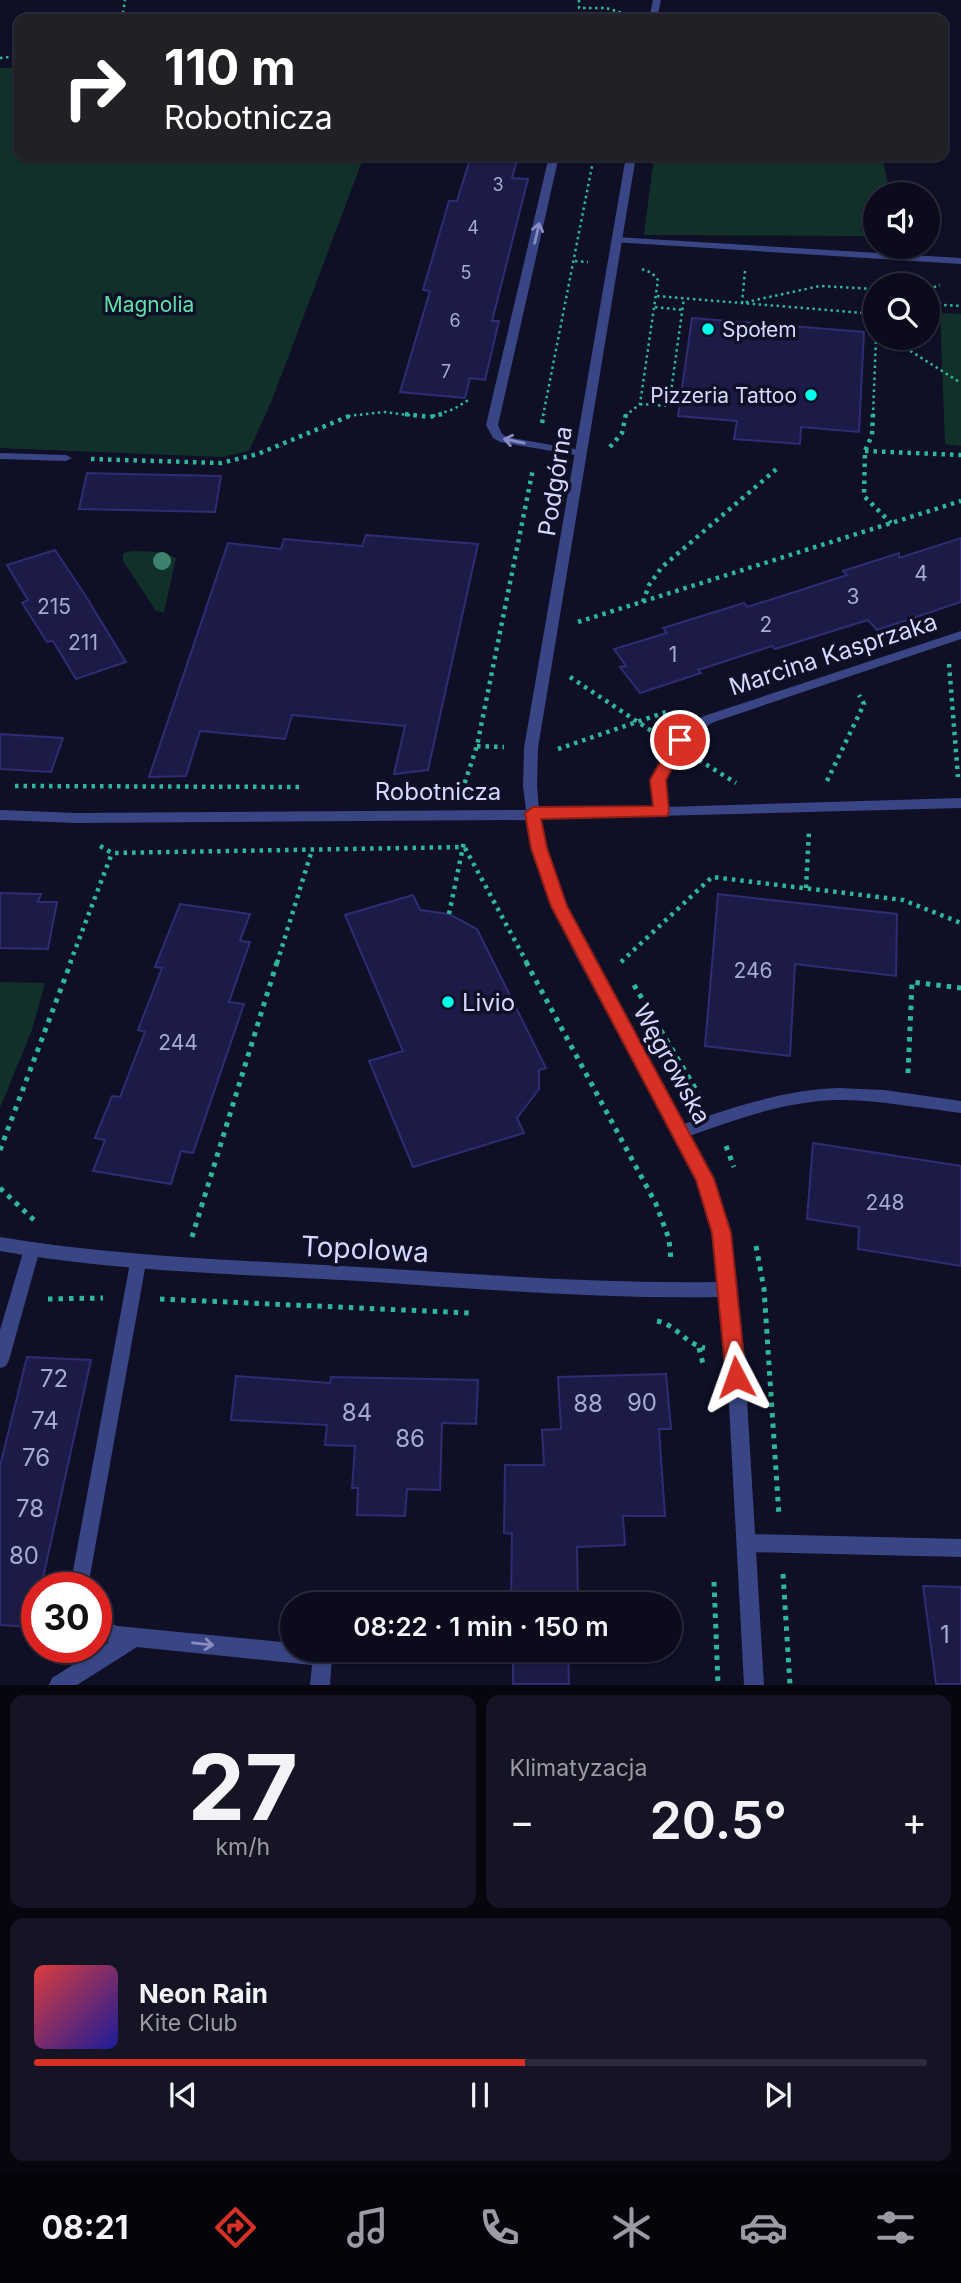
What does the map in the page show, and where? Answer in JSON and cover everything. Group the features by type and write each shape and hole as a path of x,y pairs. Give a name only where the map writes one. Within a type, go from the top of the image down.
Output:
{"street":[{"path":"553,161 492,425 497,436 504,440 581,453"},
{"name":"Podgórna","path":"533,813 531,748 630,161"},
{"path":"616,240 863,254"},
{"path":"937,259 961,261"},
{"path":"0,456 66,458"},
{"name":"Marcina Kasprzaka","path":"661,812 658,780 680,740 692,727 961,635"},
{"name":"Robotnicza","path":"0,815 77,818 661,812 961,803"},
{"name":"Węgrowska","path":"533,813 539,848 559,906 705,1179 722,1233 735,1349 754,1685"},
{"path":"681,1132 736,1114 815,1096 860,1095 961,1107"},
{"name":"Topolowa","path":"0,1244 138,1263 212,1269 350,1273 668,1291 728,1289"},
{"path":"0,1360 32,1250"},
{"path":"82,1572 138,1263"},
{"path":"746,1543 961,1548"},
{"path":"112,1633 322,1656 320,1685"},
{"path":"59,1685 136,1636"}],"path":[{"path":"579,0 579,8 607,8 624,14"},
{"path":"462,788 472,768 477,746 593,161"},
{"path":"633,265 652,273 658,280 640,404"},
{"path":"742,303 744,279"},
{"path":"742,303 820,285 863,288"},
{"path":"657,296 863,313"},
{"path":"608,451 622,433 626,412 640,404 669,406 684,298"},
{"path":"940,303 961,306"},
{"path":"655,307 683,310"},
{"path":"876,350 873,435 865,451 864,496 891,523"},
{"path":"909,350 961,383"},
{"path":"66,458 221,463 254,456 344,417 368,412 421,417"},
{"path":"865,451 961,455"},
{"path":"643,602 643,590 662,569 719,515 767,481 780,466"},
{"path":"577,623 961,501"},
{"path":"947,640 959,782"},
{"path":"806,888 810,814 864,704 845,674"},
{"path":"13,786 311,787"},
{"path":"95,843 112,853 464,847"},
{"path":"449,914 464,847"},
{"path":"464,847 656,1205 672,1248 662,1321"},
{"path":"191,1240 312,850"},
{"path":"0,1150 112,853"},
{"path":"621,962 712,877 903,900 961,923"},
{"path":"908,1063 912,982 961,988"},
{"path":"726,1146 739,1143"},
{"path":"16,1299 132,1298 483,1313"},
{"path":"648,1321 662,1321 674,1325 685,1339 699,1348 769,1351"}],"green space":[{"name":"Magnolia","path":"14,67 14,161 362,161 272,400 249,451 222,457 0,448 0,68"},
{"path":"653,161 883,161 887,182 863,182 863,236 644,235"},
{"path":"940,313 961,314 961,446 945,444"},
{"path":"163,552 176,558 164,612 156,611 123,561 123,553"},
{"path":"0,982 45,983 32,1030 0,1108"}],"building":[{"path":"469,161 517,161 512,178 528,179 492,321 499,321 485,380 470,378 465,398 400,392 430,291 423,290 449,201 457,201"},
{"path":"692,318 863,332 859,432 801,427 800,444 734,439 737,421 678,416"},
{"path":"87,473 221,476 215,512 79,509"},
{"path":"366,535 478,544 428,770 394,774 405,726 292,715 285,739 200,731 186,776 149,777 228,543 281,549 284,539 362,546"},
{"path":"961,538 961,602 877,630 868,620 775,649 772,646 698,670 701,673 640,693 620,667 626,666 614,649 667,633 663,628 744,603 747,607 847,575 843,571 899,553 899,558"},
{"path":"55,550 126,662 76,679 53,641 47,642 22,603 28,600 7,565"},
{"path":"0,734 63,738 51,772 0,769"},
{"path":"0,893 41,894 38,902 57,902 48,949 0,948"},
{"path":"718,894 897,914 896,976 795,964 790,1056 705,1046"},
{"name":"Livio","path":"413,895 420,910 449,914 477,929 546,1068 539,1070 539,1089 517,1118 524,1133 413,1167 369,1061 403,1051 345,915"},
{"path":"180,904 250,914 240,941 250,942 229,1002 244,1004 193,1153 181,1151 171,1184 93,1171 105,1140 95,1138 112,1096 120,1097 145,1032 138,1030 162,968 155,967"},
{"path":"813,1143 961,1166 961,1266 858,1249 859,1227 807,1219"},
{"path":"27,1357 91,1360 44,1572 21,1572 21,1626 0,1625 0,1466"},
{"path":"666,1374 671,1429 659,1429 665,1516 623,1516 625,1545 577,1547 578,1592 511,1592 512,1534 504,1533 505,1465 544,1465 542,1430 561,1429 558,1377"},
{"path":"236,1376 330,1383 331,1377 478,1380 476,1424 442,1423 440,1490 407,1489 405,1516 357,1515 358,1488 352,1488 355,1446 325,1445 327,1425 231,1420"},
{"path":"923,1586 961,1587 961,1684 936,1684"},
{"path":"513,1662 568,1662 569,1684 513,1684"}],"place":[{"name":"Społem","path":"708,329"},
{"name":"Pizzeria Tattoo","path":"811,395"},
{"name":"Livio","path":"448,1002"}],"route":[{"path":"680,740 658,780 661,812 533,813 534,825 550,883 583,956 705,1179 722,1233 736,1377"}]}
